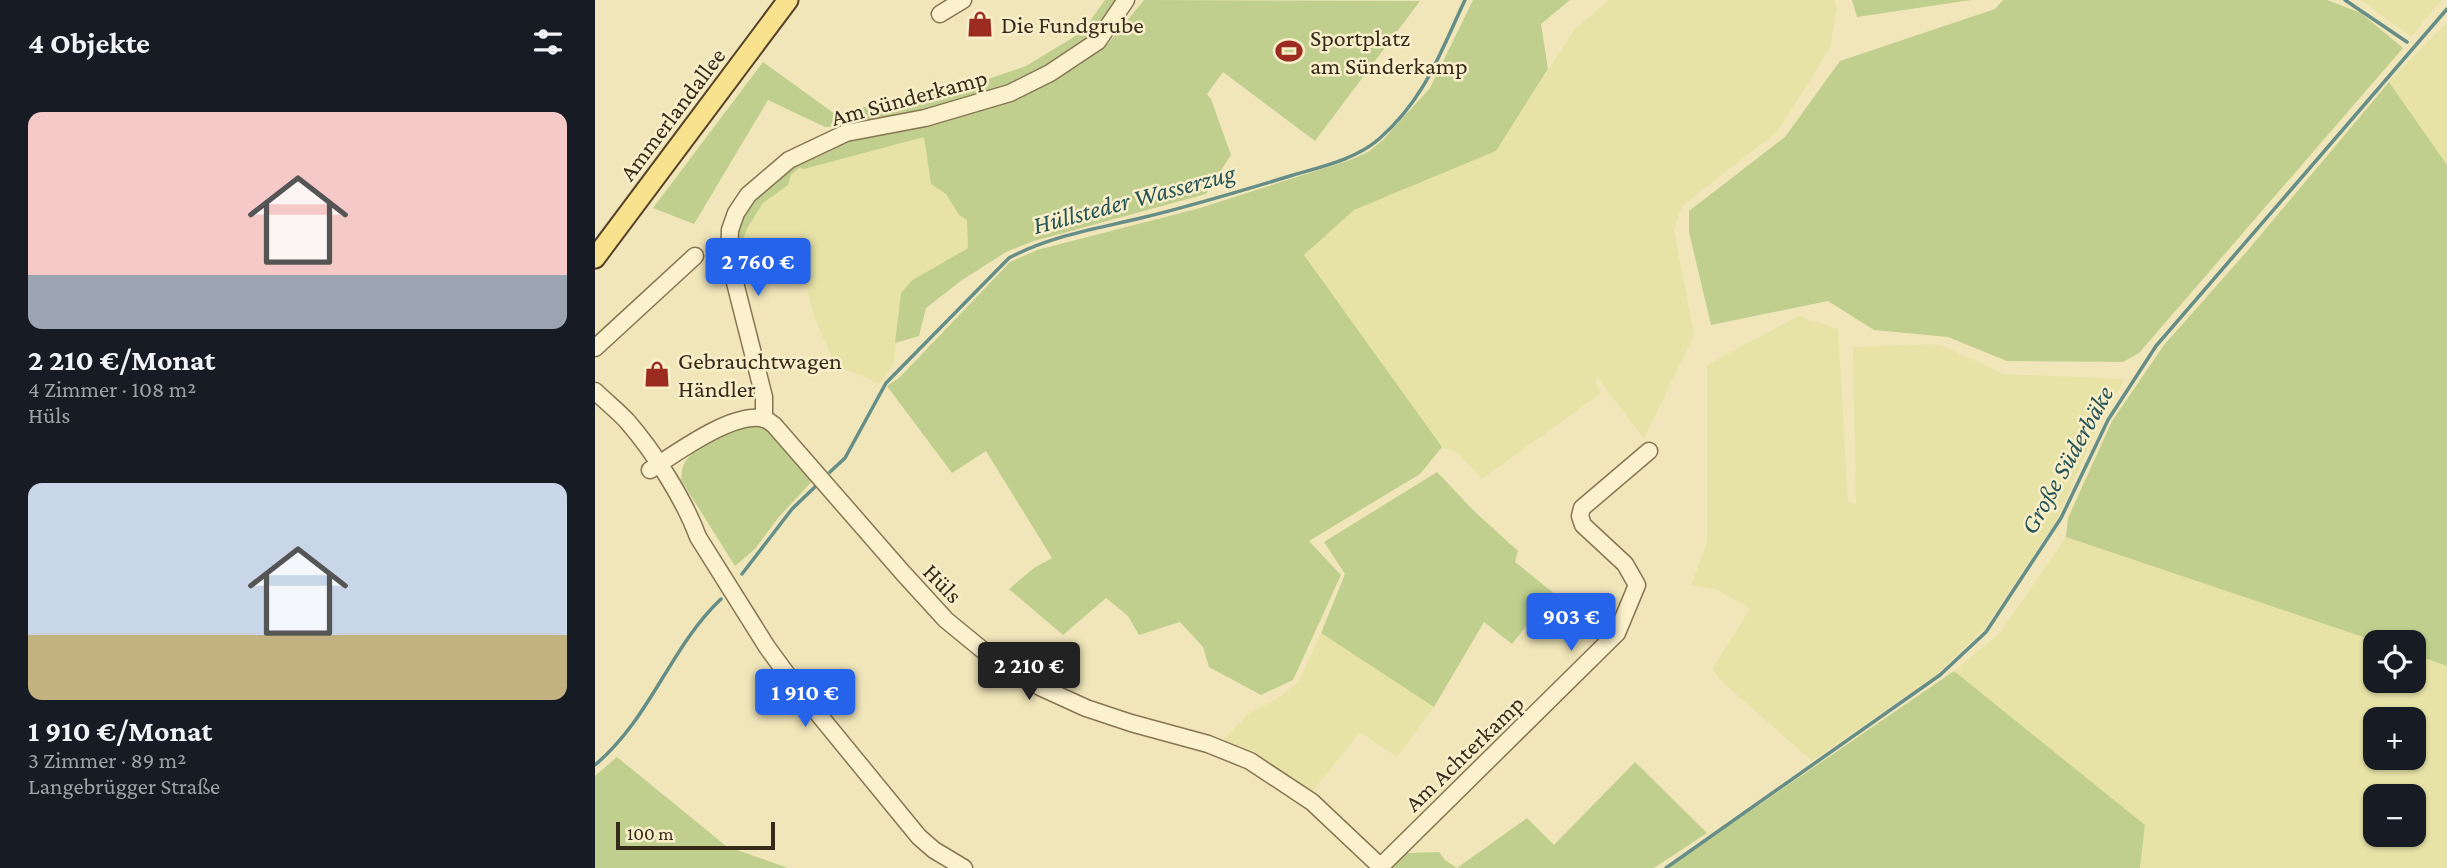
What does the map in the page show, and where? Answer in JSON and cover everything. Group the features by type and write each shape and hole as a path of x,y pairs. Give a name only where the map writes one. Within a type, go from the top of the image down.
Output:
{"main road":[{"name":"Ammerlandallee","path":"595,258 788,0"}],"street":[{"path":"940,14 963,0"},
{"name":"Am Sünderkamp","path":"764,419 764,397 729,260 730,230 736,213 748,195 789,160 846,133 925,118 1010,93 1051,73 1098,41 1126,0"},
{"path":"595,348 695,256"},
{"path":"595,391 613,409 619,424 654,467 686,525 698,537 767,647 827,727 919,837 934,850 964,868"},
{"path":"654,467 719,427 750,419 764,419"},
{"name":"Hüls","path":"764,419 774,425 946,620 985,652 1040,687 1086,708 1207,744 1250,761 1312,802 1382,867"},
{"name":"Am Achterkamp","path":"1382,867 1617,634 1637,585 1625,564 1583,525 1580,516 1582,509 1649,451"}],"shaded area":[{"path":"1609,0 1834,0 1837,7 1830,48 1778,131 1682,206 1674,230 1694,335 1644,439 1597,377 1596,383 1601,393 1482,479 1458,453 1442,447 1304,255 1354,210 1496,151 1574,30"},
{"path":"2361,0 2442,0 2411,37"},
{"path":"2447,22 2447,165 2389,82"},
{"path":"924,137 931,184 946,194 959,215 967,220 968,248 911,281 901,293 894,363 880,384 835,365 814,316 802,269 746,283 737,254 748,227 763,203 788,185 791,175 799,168 804,169"},
{"path":"1799,316 1838,329 1848,502 1856,505 1853,347 1939,344 2003,374 2125,379 2101,419 2055,523 1984,629 1936,675 1812,761 1721,681 1712,669 1750,609 1718,590 1691,585 1707,542 1707,365"},
{"path":"2066,537 2363,637 2363,693 2426,693 2426,659 2447,666 2447,868 2140,868 2145,825 1954,671 2000,633"},
{"path":"1321,633 1434,707 1397,757 1360,732 1311,793 1223,740 1248,714 1277,699 1299,681"}],"green space":[{"path":"1105,0 1121,0 1095,37 1028,80 928,111 825,127 768,100 694,224 653,208 763,62 835,114 929,92 947,93 1026,66 1082,32"},
{"path":"1144,0 1420,1 1315,141 1223,72 1207,94 1231,155 1206,194 1034,241 1006,252 962,280 926,308 919,336 895,343 901,293 911,281 968,248 967,220 959,215 946,194 931,184 924,137 804,169 799,168 791,175 788,185 763,203 748,227 737,254 735,236 746,207 786,168 844,141 919,125 1024,96 1078,66 1106,46"},
{"path":"1473,0 1570,0 1541,24 1548,69 1496,151 1354,210 1304,255 1442,447 1420,474 1309,541 1341,575 1293,680 1261,695 1209,667 1203,647 1180,622 1139,635 1128,616 1106,598 1063,635 1009,589 1034,568 1052,558 986,451 952,473 887,386 899,378 1010,262 1037,250 1200,208 1368,152 1382,141 1430,88"},
{"path":"1852,0 1971,0 1857,17"},
{"path":"2003,0 2327,0 2361,13 2403,48 2139,353 2123,362 2007,361 1948,337 1874,330 1828,301 1711,325 1689,232 1689,211 1785,137 1840,61 1995,9"},
{"path":"2389,82 2447,165 2447,666 2426,659 2426,630 2363,630 2363,637 2066,537 2068,518 2112,421 2164,345"},
{"path":"761,426 775,433 816,477 778,518 755,549 735,566 681,480 683,469 685,461 694,452 711,441 731,432"},
{"path":"1437,472 1475,512 1518,551 1515,562 1561,599 1550,610 1545,602 1512,644 1484,622 1434,707 1321,633 1345,574 1324,542"},
{"path":"1954,671 2145,825 2140,868 1667,868"},
{"path":"617,757 726,846 788,868 595,868 595,776"},
{"path":"1635,762 1707,833 1654,868 1457,868 1527,818 1554,845"},
{"path":"1439,852 1457,868 1392,868 1407,853"}],"waterway":[{"name":"Hüllsteder Wasserzug","path":"830,472 845,458 886,383 1009,258 1056,239 1216,198 1325,166 1359,152 1395,124 1420,91 1465,0"},
{"path":"2345,0 2407,42"},
{"name":"Große Süderbäke","path":"1666,868 1940,675 1986,632 2061,518 2108,420 2156,346 2447,9"},
{"name":"Hüllsteder Wasserzug","path":"742,574 792,509 819,483"},
{"name":"Hüllsteder Wasserzug","path":"595,765 631,726 688,639 721,599"}],"place":[{"name":"Die Fundgrube","path":"980,24"},
{"name":"Sportplatz am Sünderkamp","path":"1289,51"},
{"name":"Gebrauchtwagen Händler","path":"657,374"}]}
